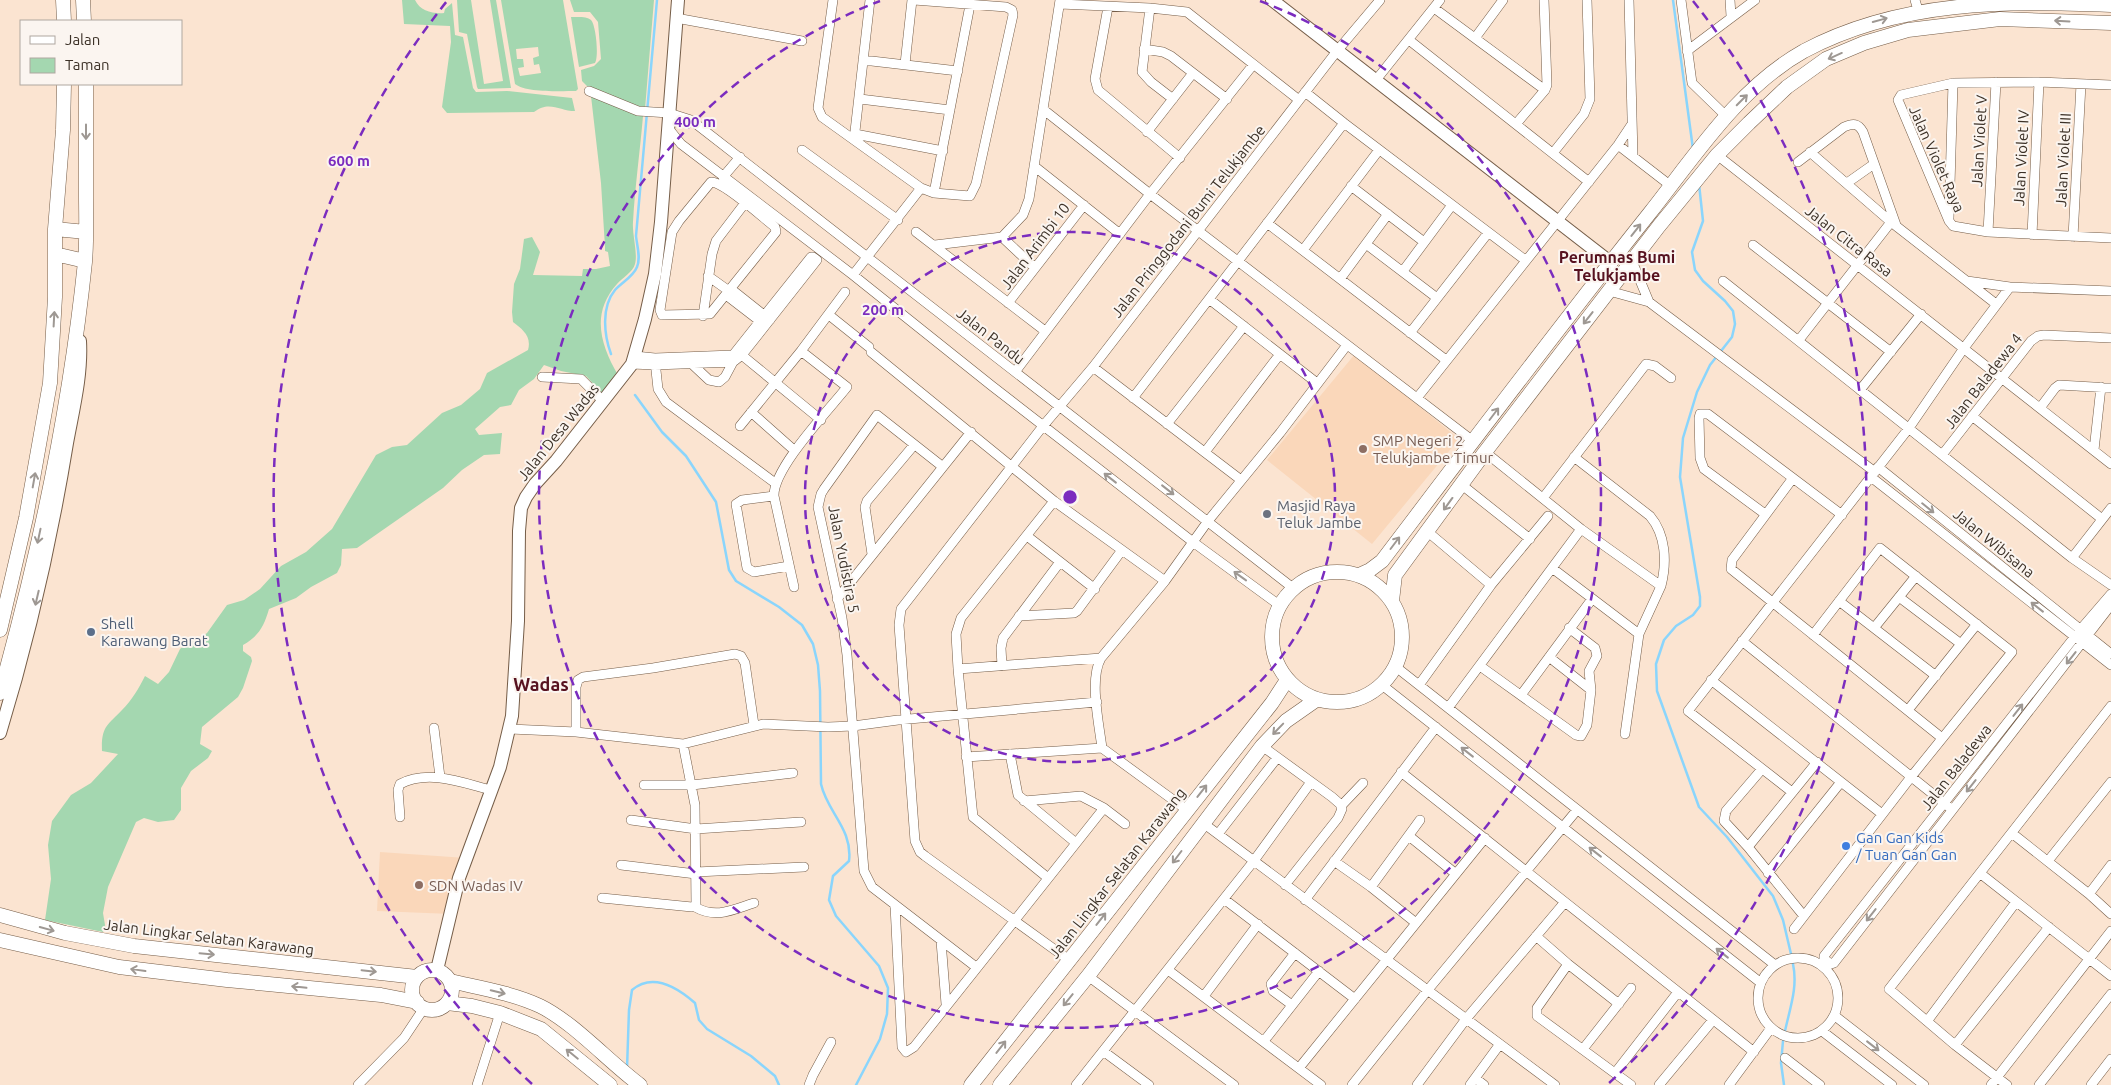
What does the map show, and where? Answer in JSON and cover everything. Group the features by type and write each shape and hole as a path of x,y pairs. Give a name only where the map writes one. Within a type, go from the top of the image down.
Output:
{"main road":[{"path":"63,0 64,20"},
{"path":"83,0 84,20"},
{"name":"Jalan Desa Wadas","path":"437,970 459,878 504,754 510,729 515,690 519,612 519,531 521,508 535,484 556,461 617,384 633,360 655,274 669,129 678,0"},
{"path":"1272,0 1610,262"},
{"path":"1359,575 1382,561 1610,262 1694,156 1726,116 1771,73 1805,50 1826,40 1916,5 1982,3 2111,5"},
{"path":"1392,601 1395,575 1485,452 1609,290 1717,155 1774,98 1806,72 1826,59 1864,43 1908,30 1982,20 2032,19 2111,22"},
{"path":"0,630 26,518 50,383 55,230 63,130 64,85"},
{"path":"0,693 26,596 47,502 65,404 79,309 85,261 86,232 86,85"},
{"path":"55,230 86,232"},
{"path":"55,254 85,261"},
{"path":"0,733 21,664 53,526 77,384 81,348 79,309"},
{"path":"1336,571 1359,575 1376,584 1392,601 1399,614 1403,632 1402,650 1396,667 1382,685 1366,696 1348,702 1330,702 1316,700 1287,680 1276,664 1271,644 1272,624 1279,605 1293,588 1313,576 1336,571"},
{"name":"Jalan Lingkar Selatan Karawang","path":"970,1085 1272,703 1287,680"},
{"path":"1000,1085 1088,976 1262,746 1286,721 1316,700"},
{"name":"Jalan Lingkar Selatan Karawang","path":"0,915 65,933 134,946 417,977"},
{"path":"0,940 119,967 381,995 432,1010 440,1008 452,996 450,981 447,976 437,970 426,971 417,977 412,990 420,1005"},
{"path":"450,981 501,993 542,1007 559,1018 636,1082"},
{"path":"447,1003 472,1006 500,1013 541,1029 610,1085"},
{"path":"1015,1029 1035,1042"}],"street":[{"path":"833,0 818,108 822,117 855,137 921,188 934,193 966,197 974,193 1013,15 1012,10 1006,7 913,0 905,64"},
{"path":"855,137 870,0"},
{"path":"1376,80 1410,40 1440,0"},
{"path":"1475,38 1503,0"},
{"path":"1516,124 1545,90 1547,76 1544,0"},
{"path":"1553,154 1584,114 1590,99 1587,0"},
{"path":"1629,0 1633,156"},
{"path":"1681,0 1692,83 1726,116"},
{"path":"1730,0 1731,16"},
{"path":"1687,51 1731,16 1755,0"},
{"name":"Jalan Pringgodani Bumi Telukjambe","path":"1069,960 925,856 917,848 905,719 899,625 901,609 1043,426 1093,367 1305,92 1378,1"},
{"path":"935,245 1002,237 1026,211 1044,110 1060,2 1187,12 1299,100"},
{"path":"934,193 970,5"},
{"path":"1108,6 1095,79 1096,85 1105,97 1180,158"},
{"path":"1150,8 1142,72 1173,99"},
{"path":"1434,8 1545,90"},
{"path":"676,18 802,41"},
{"path":"1410,40 1589,182"},
{"path":"1144,49 1167,53 1227,99"},
{"path":"863,60 958,71"},
{"path":"1015,372 1150,194 1253,65"},
{"path":"1147,132 1194,73"},
{"name":"Jalan Violet V","path":"1988,232 1996,82"},
{"name":"Jalan Violet Raya","path":"2111,85 2039,82 1953,83 1901,95 1898,100 1949,221 1957,228 2032,235 2111,238"},
{"name":"Jalan Violet IV","path":"2032,235 2039,82"},
{"path":"1949,221 1953,83"},
{"name":"Jalan Violet III","path":"2073,237 2081,84"},
{"name":"Jalan Pandu","path":"589,91 641,111 669,113 691,120 1293,588"},
{"path":"1305,92 1525,260"},
{"path":"860,99 950,110"},
{"path":"1044,110 1150,194 1473,441"},
{"path":"1133,398 1344,123"},
{"path":"1416,398 1556,220 1589,182 1632,124"},
{"path":"1798,162 1844,127 1856,124 1863,132 1894,224"},
{"path":"669,129 681,144 723,177 853,275 1193,542 1279,605"},
{"path":"855,137 943,151"},
{"path":"1618,145 1671,186"},
{"path":"802,150 898,220"},
{"path":"1303,250 1379,150"},
{"path":"1810,152 1894,224 1996,304"},
{"name":"Jalan Citra Rasa","path":"1717,155 2111,464"},
{"path":"723,177 740,157"},
{"path":"1847,183 1874,164"},
{"path":"1034,166 1120,234"},
{"path":"710,182 719,183 774,227 776,232 728,292 713,312 703,316 660,314 672,232 710,182"},
{"path":"1351,186 1424,242"},
{"path":"853,275 898,220 921,188"},
{"path":"703,316 708,276 716,241 745,203"},
{"name":"Jalan Arimbi 10","path":"1008,303 1084,205"},
{"path":"1403,271 1452,205"},
{"path":"1340,279 1388,214"},
{"path":"1267,223 1446,360"},
{"path":"1799,340 1856,265 1894,224"},
{"path":"916,232 1045,331"},
{"path":"1410,333 1488,233"},
{"path":"1002,237 1036,268"},
{"path":"1366,244 1437,298"},
{"path":"1753,245 1891,352"},
{"path":"1632,261 1649,302"},
{"path":"695,361 709,380 719,382 725,378 736,356 808,266"},
{"path":"708,276 765,321"},
{"path":"1723,281 2072,558 2111,585"},
{"path":"1966,281 2010,287 2111,291"},
{"path":"1792,792 1688,711 1909,428 1964,348 2010,287"},
{"path":"1609,290 1649,302 1874,472"},
{"path":"740,426 846,292"},
{"path":"1209,299 1317,383"},
{"path":"1860,390 1921,314"},
{"path":"829,315 1054,501 1165,581"},
{"path":"1168,424 1244,326"},
{"name":"Jalan Baladewa 4","path":"1942,455 2001,378 2031,341 2038,336 2111,338"},
{"path":"1102,748 1095,673 1100,658 1165,581 1208,521 1280,433 1347,345"},
{"path":"794,588 774,496 775,483 795,451 847,387 801,351"},
{"path":"1204,452 1280,354"},
{"path":"633,360 655,362 695,361 736,356 775,382 821,420"},
{"path":"655,362 658,389 666,402 775,483"},
{"path":"1542,498 1646,364 1655,366 1671,378"},
{"path":"1093,367 1241,480"},
{"path":"542,377 581,380 603,401"},
{"path":"2040,408 2059,385 2111,388"},
{"path":"2094,450 2101,387"},
{"path":"751,412 795,451"},
{"path":"1765,514 1704,469 1700,458 1700,414 1708,414 1842,514"},
{"name":"Jalan Yudistira 5","path":"914,445 877,416 824,489 818,507 842,618 847,655 864,871 872,887 976,967"},
{"path":"1972,416 2102,519"},
{"path":"837,599 971,432"},
{"path":"872,554 864,512 867,501 914,445 942,467"},
{"path":"1485,452 1581,529 1661,586"},
{"path":"1574,456 1650,516 1659,528 1663,541 1664,562 1661,586 1639,634 1625,734"},
{"name":"Jalan Wibisana","path":"1874,472 1890,477 2081,636"},
{"name":"Jalan Wibisana","path":"1874,472 1883,487 1976,559 2081,636"},
{"path":"1793,478 1732,560 1730,568 1942,738"},
{"path":"1462,485 1530,539"},
{"path":"774,496 742,500 736,504 747,568 754,572 761,572 789,566"},
{"path":"1048,878 973,817 956,634 961,618 1054,501"},
{"path":"2072,558 2111,508"},
{"path":"1419,685 1492,585 1548,516"},
{"path":"1448,708 1581,529"},
{"path":"1428,532 1492,585"},
{"path":"1027,536 1095,589"},
{"path":"1794,929 1911,776 2012,652 1880,548 1813,635"},
{"path":"1019,616 1074,613 1081,608 1122,550"},
{"path":"1976,559 1982,552"},
{"path":"1002,666 1001,648 1003,638 1060,562"},
{"path":"1552,568 1639,634"},
{"path":"1874,628 1916,576"},
{"name":"Jalan Baladewa","path":"1949,806 1824,956 1827,962 1834,963 1949,806 2081,636 2111,594"},
{"path":"1899,597 1961,644"},
{"path":"1520,695 1592,599"},
{"path":"1839,601 1936,676"},
{"name":"Jalan Baladewa","path":"2081,636 2111,605"},
{"path":"1908,710 1977,624"},
{"path":"1480,666 1579,737 1583,734 1587,725 1591,690 1589,670 1597,653 1589,643 1569,628"},
{"path":"2081,636 2111,654"},
{"path":"2081,636 2111,665"},
{"path":"1742,642 1949,806"},
{"path":"576,732 576,687 578,680 583,677 653,668 735,654 742,656 745,663 754,726"},
{"path":"1549,657 1591,690"},
{"path":"958,669 1100,658"},
{"path":"1396,667 1774,965"},
{"path":"1711,680 1882,814"},
{"path":"1382,685 1761,983"},
{"path":"510,729 576,732 684,744 754,726 780,724 828,727 853,726 905,719 1097,702"},
{"path":"2007,1085 1994,1082 1928,1020 1889,990 2109,713"},
{"path":"434,728 440,777"},
{"path":"1305,900 1436,728"},
{"path":"684,744 692,785 696,829 695,906"},
{"path":"1262,746 1332,797 1341,806"},
{"path":"966,757 1102,748 1187,810"},
{"path":"1010,754 1017,793 1024,801 1076,843"},
{"path":"1218,834 1278,758"},
{"path":"1748,846 1817,762"},
{"path":"1762,769 1726,812 1724,821 1748,846 1804,915"},
{"path":"644,785 692,785 794,772"},
{"path":"1401,772 1754,1052"},
{"path":"400,817 398,790 400,784 426,777 440,777 491,790"},
{"path":"1076,1085 1253,862 1311,782"},
{"path":"1768,873 1841,782"},
{"path":"2048,862 2111,782"},
{"path":"1285,885 1338,818 1341,806 1363,783"},
{"path":"1024,801 1075,795 1086,797 1125,824"},
{"path":"895,905 902,1047 904,1051 908,1051 914,1047 946,1004 1104,808"},
{"path":"1352,1085 1577,810"},
{"path":"631,820 696,829 801,822"},
{"path":"1371,887 1420,820"},
{"path":"1203,823 1554,1085"},
{"path":"2013,834 2089,894 2111,914"},
{"path":"1409,836 1456,874"},
{"path":"1299,1068 1485,838"},
{"path":"1334,861 1371,887 1416,923"},
{"path":"621,865 696,873 804,867"},
{"path":"2089,894 2111,865"},
{"path":"1981,874 2111,976"},
{"path":"602,898 695,906 705,912 716,914 754,903"},
{"path":"1224,899 1355,999"},
{"path":"1417,1085 1466,1019 1565,902"},
{"path":"1928,1020 2016,902"},
{"path":"1204,996 1258,924"},
{"path":"1955,1045 2049,927"},
{"path":"1994,1082 2111,931"},
{"path":"1536,936 1619,1004"},
{"path":"941,941 946,1004"},
{"path":"1292,1006 1273,991 1271,984 1295,953"},
{"path":"1796,958 1808,959 1818,963 1828,970 1839,992 1835,1016 1822,1031 1809,1037 1796,1038 1782,1035 1771,1028 1763,1018 1758,1007 1761,983 1766,973 1774,965 1785,960 1796,958"},
{"path":"1568,964 1536,1012 1540,1018 1631,1085"},
{"path":"1168,970 1321,1085"},
{"path":"1264,1042 1319,971"},
{"path":"1088,976 1234,1085"},
{"path":"1583,1049 1631,988"},
{"path":"1615,1073 1678,992"},
{"path":"2039,1085 2111,994"},
{"path":"358,1085 404,1038 420,1005"},
{"path":"476,1085 500,1013"},
{"path":"1835,1016 1924,1085"},
{"path":"1660,1085 1713,1020"},
{"path":"1729,1085 1771,1028"},
{"path":"1822,1031 1892,1085"},
{"path":"809,1085 831,1042"},
{"path":"1484,1085 1473,1082 1500,1044"},
{"path":"1103,1051 1136,1081 1149,1085"},
{"path":"1785,1058 1820,1085"},
{"path":"2091,1085 2111,1059"},
{"path":"1804,1085 1808,1076"}],"shaded area":[{"name":"SMP Negeri 2 Telukjambe Timur","path":"1355,354 1459,439 1372,544 1267,460"},
{"name":"SDN Wadas IV","path":"380,852 466,858 451,914 377,911"}],"green space":[{"path":"402,0 415,0 423,9 436,13 444,13 445,9 452,3 455,35 463,37 473,88 476,92 507,91 572,98 575,111 550,106 534,112 447,113 442,107 451,42 450,26 404,24"},
{"path":"457,0 471,0 484,84 503,81 490,0 496,0 511,88 478,89 467,34 459,32"},
{"path":"501,0 563,0 578,89 576,91 535,90 515,84","holes":["538,47 539,56 533,58 534,65 539,64 541,73 520,76 518,68 524,67 523,59 517,59 516,49"]},
{"path":"570,0 654,0 645,109 588,87 582,81 581,70 594,66 601,59 598,22 590,12 574,12"},
{"path":"571,17 587,18 593,23 597,48 595,63 579,67"},
{"path":"591,96 643,116 633,222 635,264 632,270 617,284 609,295 601,317 603,340 618,375 602,393 586,376 544,365 534,379 519,390 511,405 500,407 475,429 479,435 502,433 500,454 484,455 462,470 443,488 357,548 342,549 341,565 337,573 311,587 296,598 269,609 260,630 243,645 243,651 251,657 252,661 238,697 202,727 200,744 212,751 208,758 191,771 181,788 181,810 174,820 158,822 144,818 136,822 108,887 103,913 105,925 103,932 45,920 51,879 48,845 52,821 71,795 91,783 118,754 102,751 104,731 132,698 145,676 158,684 169,672 180,649 189,641 198,639 207,633 227,605 244,600 260,589 281,566 306,552 332,529 376,455 392,447 407,445 442,413 461,405 480,389 487,373 528,350 529,341 523,330 513,322 512,312 514,284 520,269 524,239 532,237 540,252 533,275 582,276 583,269 610,266 608,252 605,251 601,183"}],"waterway":[{"path":"611,354 605,330 607,304 615,290 635,271 639,260 636,236 657,0"},
{"path":"1673,0 1693,149"},
{"path":"1699,184 1703,221 1692,252 1695,270 1703,281 1733,311 1735,324 1732,337 1710,365 1697,392 1683,438 1680,477 1700,606 1693,615 1676,626 1664,640 1656,664 1657,691 1699,807 1727,837 1773,896 1783,920 1791,954"},
{"path":"635,395 662,432 686,456 716,502 729,570 736,581 779,607 802,625 813,644 818,665 820,691 821,784 828,803 847,839 849,850 849,861 833,876 829,900 836,916 879,966 888,988 887,1014 880,1039 856,1085"},
{"path":"1785,1031 1795,981 1793,964"},
{"path":"627,1069 629,1010 632,990 648,982 657,982 681,992 695,1003 699,1020 707,1029 751,1056 775,1076 779,1085"},
{"path":"1783,1041 1781,1063 1784,1085"}],"place":[{"name":"SMP Negeri 2 Telukjambe Timur","path":"1363,449"},
{"name":"Masjid Raya Teluk Jambe","path":"1267,514"},
{"name":"Shell Karawang Barat","path":"91,632"},
{"name":"Gan Gan Kids / Tuan Gan Gan","path":"1846,846"},
{"name":"SDN Wadas IV","path":"419,885"}],"district":[{"name":"Perumnas Bumi Telukjambe","path":"1617,266"},
{"name":"Wadas","path":"541,684"}]}
